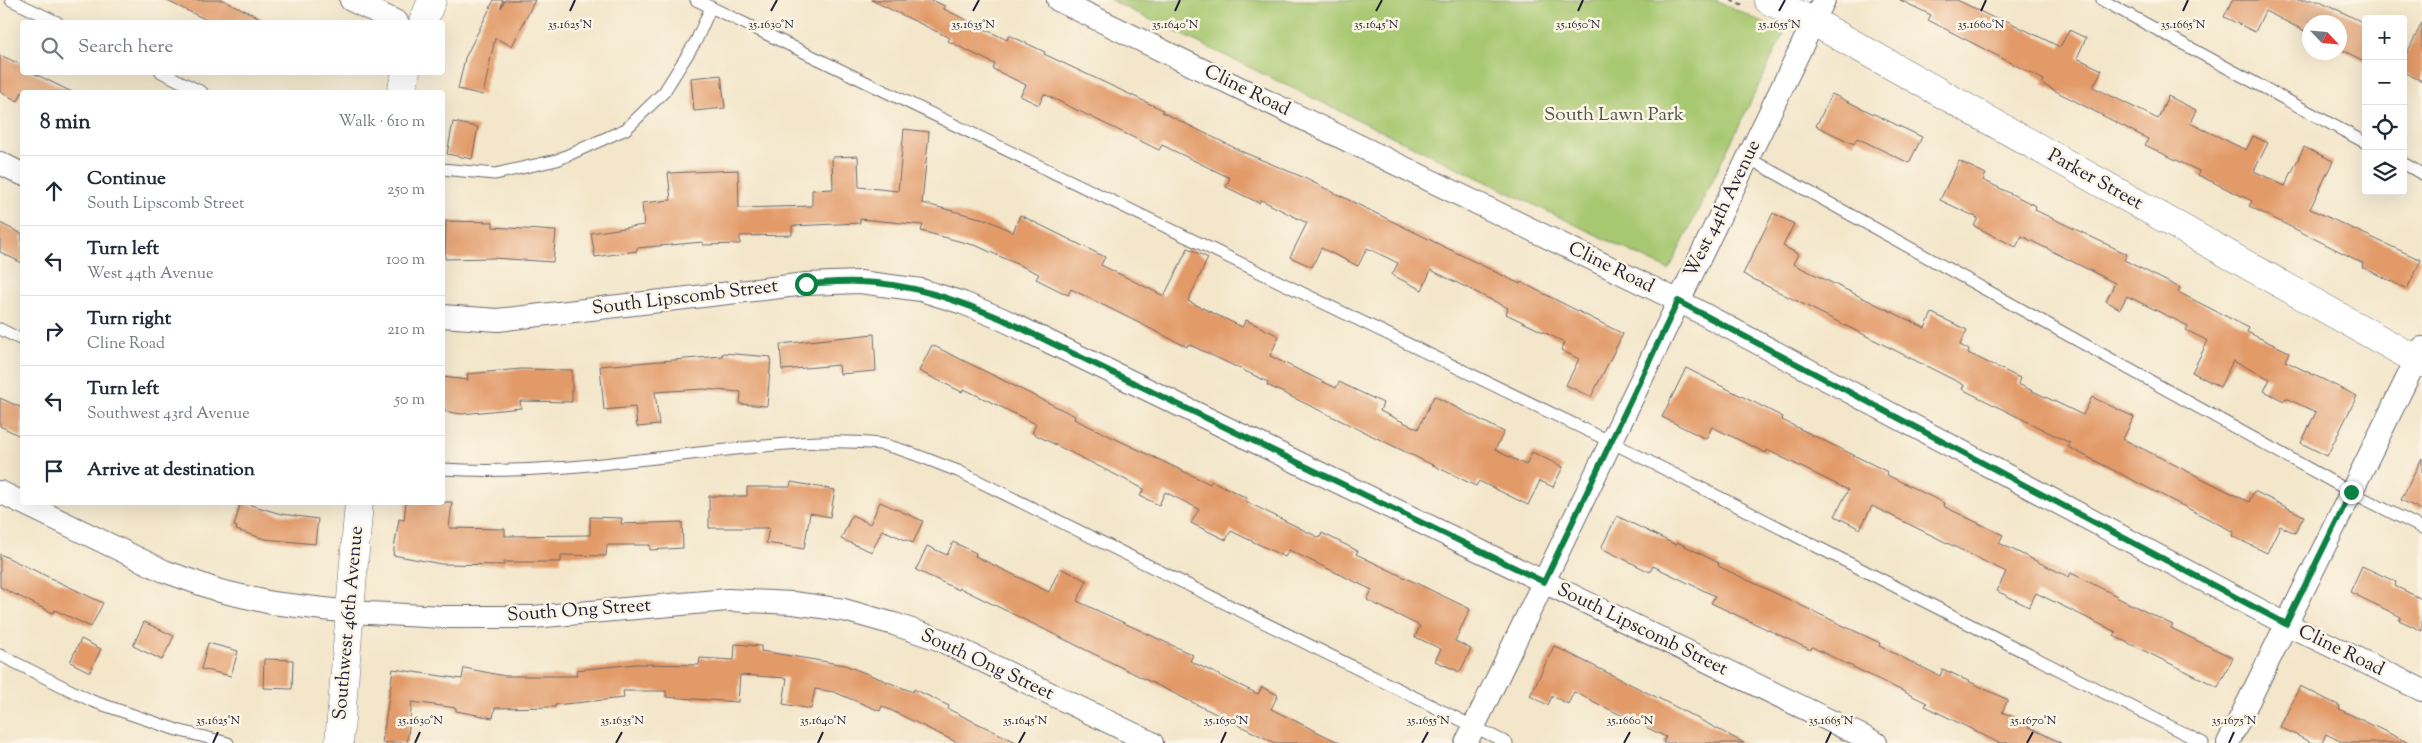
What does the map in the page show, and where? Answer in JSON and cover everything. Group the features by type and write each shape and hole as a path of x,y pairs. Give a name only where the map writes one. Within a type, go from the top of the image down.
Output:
{"main road":[{"path":"424,20 432,0"},
{"name":"Parker Street","path":"1768,0 1819,11 2420,357"},
{"path":"401,90 405,75"},
{"name":"Southwest 46th Avenue","path":"339,743 359,505"}],"street":[{"path":"351,0 393,20"},
{"name":"Cline Road","path":"1058,0 1678,301 2286,624 2422,690"},
{"name":"West 44th Avenue","path":"1470,735 1819,11"},
{"path":"0,163 20,173"},
{"name":"South Lipscomb Street","path":"445,316 498,320 806,284 860,282 921,290 963,303 1002,319 1876,743"},
{"path":"2228,743 2351,492 2420,357"},
{"name":"South Ong Street","path":"0,492 20,502"},
{"name":"South Ong Street","path":"27,505 164,571 220,591 272,603 350,612 443,617 532,617 728,600 793,603 844,610 894,624 938,640 1152,743"}],"lane":[{"path":"11,0 54,20"},
{"path":"696,0 1610,442 2203,743"},
{"path":"2102,0 2362,141"},
{"path":"445,169 495,174 557,160 626,129 664,92 696,41 711,7"},
{"path":"167,75 198,90"},
{"path":"1748,158 2351,492 2422,528"},
{"path":"2407,166 2422,174"},
{"path":"0,329 20,339"},
{"path":"445,469 483,472 597,464 758,446 824,442 882,444 958,471 1470,735 1507,743"},
{"path":"0,655 92,701 177,730 228,743"}],"green space":[{"name":"South Lawn Park","path":"1110,0 1716,0 1784,33 1669,270"}],"building":[{"path":"165,0 223,0 265,20 207,20"},
{"path":"494,0 503,0 501,8 505,0 535,0 512,46 495,38 483,95 458,89 465,58"},
{"path":"871,0 932,0 945,6 944,9 1007,40 1009,35 1045,52 1044,54 1163,110 1162,112 1243,152 1300,176 1520,284 1521,282 1623,334 1591,397 1566,385 1579,359 1561,350 1564,342 1506,314 1508,308 1431,270 1422,290 1392,275 1398,263 1367,248 1358,266 1321,248 1312,267 1290,257 1307,223 1261,200 1259,203 1226,187 1230,178 1162,145 1159,150 1044,94 1039,105 1020,96 1026,85 993,69 995,64 948,41 950,38"},
{"path":"1900,0 1957,0 2000,21 2001,18 2060,47 2069,30 2086,38 2077,58 2102,70 2093,87 2158,119 2168,96 2196,110 2190,123 2246,150 2253,136 2268,143 2254,171 2285,186 2304,147 2333,161 2310,209 2421,260 2407,289 2362,267 2363,263 2249,206 2252,201 2198,175 2199,171 2145,145 2148,139 2042,84 2044,80 1928,20 1931,15"},
{"path":"2232,0 2318,0 2362,22 2362,60 2347,52 2347,15 2302,15 2302,30 2265,11 2255,32 2224,17"},
{"path":"2422,23 2422,81 2407,74 2407,53"},
{"path":"0,55 20,64 20,75 37,75 68,90 20,90 18,101 0,92"},
{"path":"721,75 725,108 694,111 691,78"},
{"path":"1832,94 1922,137 1909,163 1857,138 1854,144 1816,126"},
{"path":"453,122 478,127 472,159 447,154"},
{"path":"904,129 929,132 922,203 988,220 1013,232 1020,215 1105,257 1101,265 1164,296 1188,248 1208,258 1188,301 1242,327 1246,320 1279,336 1270,356 1336,388 1339,382 1383,403 1380,411 1418,429 1434,396 1504,432 1495,450 1526,465 1532,452 1563,467 1553,487 1540,481 1528,505 1479,481 1476,486 1267,385 1268,382 1188,344 1187,347 1071,289 1068,295 1036,279 1039,274 977,246 921,231 923,225 860,219 860,223 792,226 792,235 740,236 740,244 703,245 703,242 637,248 637,251 595,257 591,233 644,225 642,203 671,200 668,173 738,170 739,208 812,206 812,190 833,189 832,157 858,156 859,187 898,191"},
{"path":"1959,161 1986,174 1983,180 2036,206 2035,210 2127,254 2124,260 2180,288 2178,292 2249,328 2247,332 2289,352 2285,361 2357,396 2327,456 2301,443 2316,412 2286,398 2284,401 2264,391 2270,379 2233,361 2220,387 2192,372 2208,341 2186,330 2188,326 2127,296 2120,309 2106,301 2115,283 2022,236 2016,247 1974,226 1978,218 1940,200"},
{"path":"1773,213 1794,224 1783,246 1798,254 1793,264 1925,328 1932,313 1967,330 1960,345 1969,350 1968,353 2020,378 2018,384 2083,415 2092,397 2134,417 2123,439 2249,502 2254,491 2304,516 2295,533 2280,526 2267,553 2232,536 2234,532 2068,447 2070,443 1962,389 1964,385 1743,274"},
{"path":"446,221 493,222 493,227 556,231 553,262 493,258 445,259"},
{"path":"0,223 20,233 20,262 0,252"},
{"path":"874,334 876,371 840,374 839,365 782,370 780,344"},
{"path":"932,345 1075,416 1074,419 1210,484 1212,481 1247,498 1245,501 1320,538 1322,533 1358,551 1356,554 1470,609 1455,641 1471,649 1460,672 1435,661 1441,649 1415,637 1420,626 1367,600 1372,590 1289,550 1285,557 1231,531 1226,540 1191,523 1199,509 1165,492 1159,505 1140,496 1144,489 1032,433 1036,424 964,389 962,392 919,371"},
{"path":"723,353 771,357 767,406 740,404 741,392 703,389 655,392 659,425 637,427 635,407 604,410 600,366 722,356"},
{"path":"1686,368 1783,417 1782,420 1888,472 1887,475 1944,503 1943,506 2003,535 1999,543 2069,577 2071,573 2173,625 2171,628 2233,658 2218,687 2114,636 2116,632 2036,593 2029,607 1997,591 2006,572 1872,506 1860,529 1835,516 1848,490 1767,450 1766,453 1712,427 1706,439 1662,417"},
{"path":"521,369 572,370 572,402 520,401 521,408 462,414 445,411 445,377 468,380 467,374"},
{"path":"0,398 20,407 20,436 0,426"},
{"path":"2422,458 2422,510 2401,500"},
{"path":"791,482 835,490 830,517 810,513 804,549 766,543 769,528 709,528 709,496 747,496 747,487 790,487"},
{"path":"445,502 452,502 449,528 505,529 505,536 590,535 590,517 622,518 621,524 682,522 683,548 650,550 650,545 607,545 606,556 561,555 561,562 504,562 504,565 441,564 393,555 399,519 404,520 406,505 445,505"},
{"path":"880,502 923,521 913,543 882,530 872,552 841,539 852,515 870,524"},
{"path":"240,505 251,505 281,514 318,519 315,544 265,539 236,530 237,527 234,526"},
{"path":"1617,516 1676,545 1677,542 1719,563 1718,566 1880,643 1879,646 1940,676 1943,669 2008,700 2002,712 2061,743 1999,743 1925,706 1927,703 1812,647 1811,650 1711,603 1715,596 1653,566 1650,572 1601,548"},
{"path":"953,542 976,553 975,556 1049,592 1060,568 1087,581 1077,601 1193,655 1190,661 1258,694 1262,687 1278,695 1271,709 1340,743 1275,743 960,588 959,590 916,570 927,546 947,555"},
{"path":"0,554 103,603 91,627 55,610 53,613 0,587"},
{"path":"2362,566 2396,582 2395,586 2422,599 2422,631 2399,620 2401,617 2350,592"},
{"path":"144,622 174,636 162,660 133,646"},
{"path":"81,639 101,649 90,672 70,662"},
{"path":"208,643 238,651 231,676 201,669"},
{"path":"735,644 761,646 761,651 845,665 913,692 914,689 949,706 948,709 1018,743 958,743 882,706 880,711 834,692 815,689 811,709 783,704 787,678 740,675 738,702 666,697 666,691 623,691 624,698 555,705 555,707 495,708 493,718 456,711 456,708 412,702 407,743 382,743 393,669 462,679 464,668 505,676 577,676 576,670 636,664 699,665 700,658 734,660"},
{"path":"1554,646 1744,743 1663,743 1666,737 1574,692 1568,704 1552,696 1548,705 1530,696"},
{"path":"264,659 293,660 292,689 263,688"},
{"path":"2300,686 2340,706 2339,709 2409,743 2344,743 2326,734 2322,743 2312,743 2280,727"}],"route":[{"path":"806,284 860,282 921,290 963,303 1002,319 1544,582 1678,301 2286,624 2351,492"}]}
